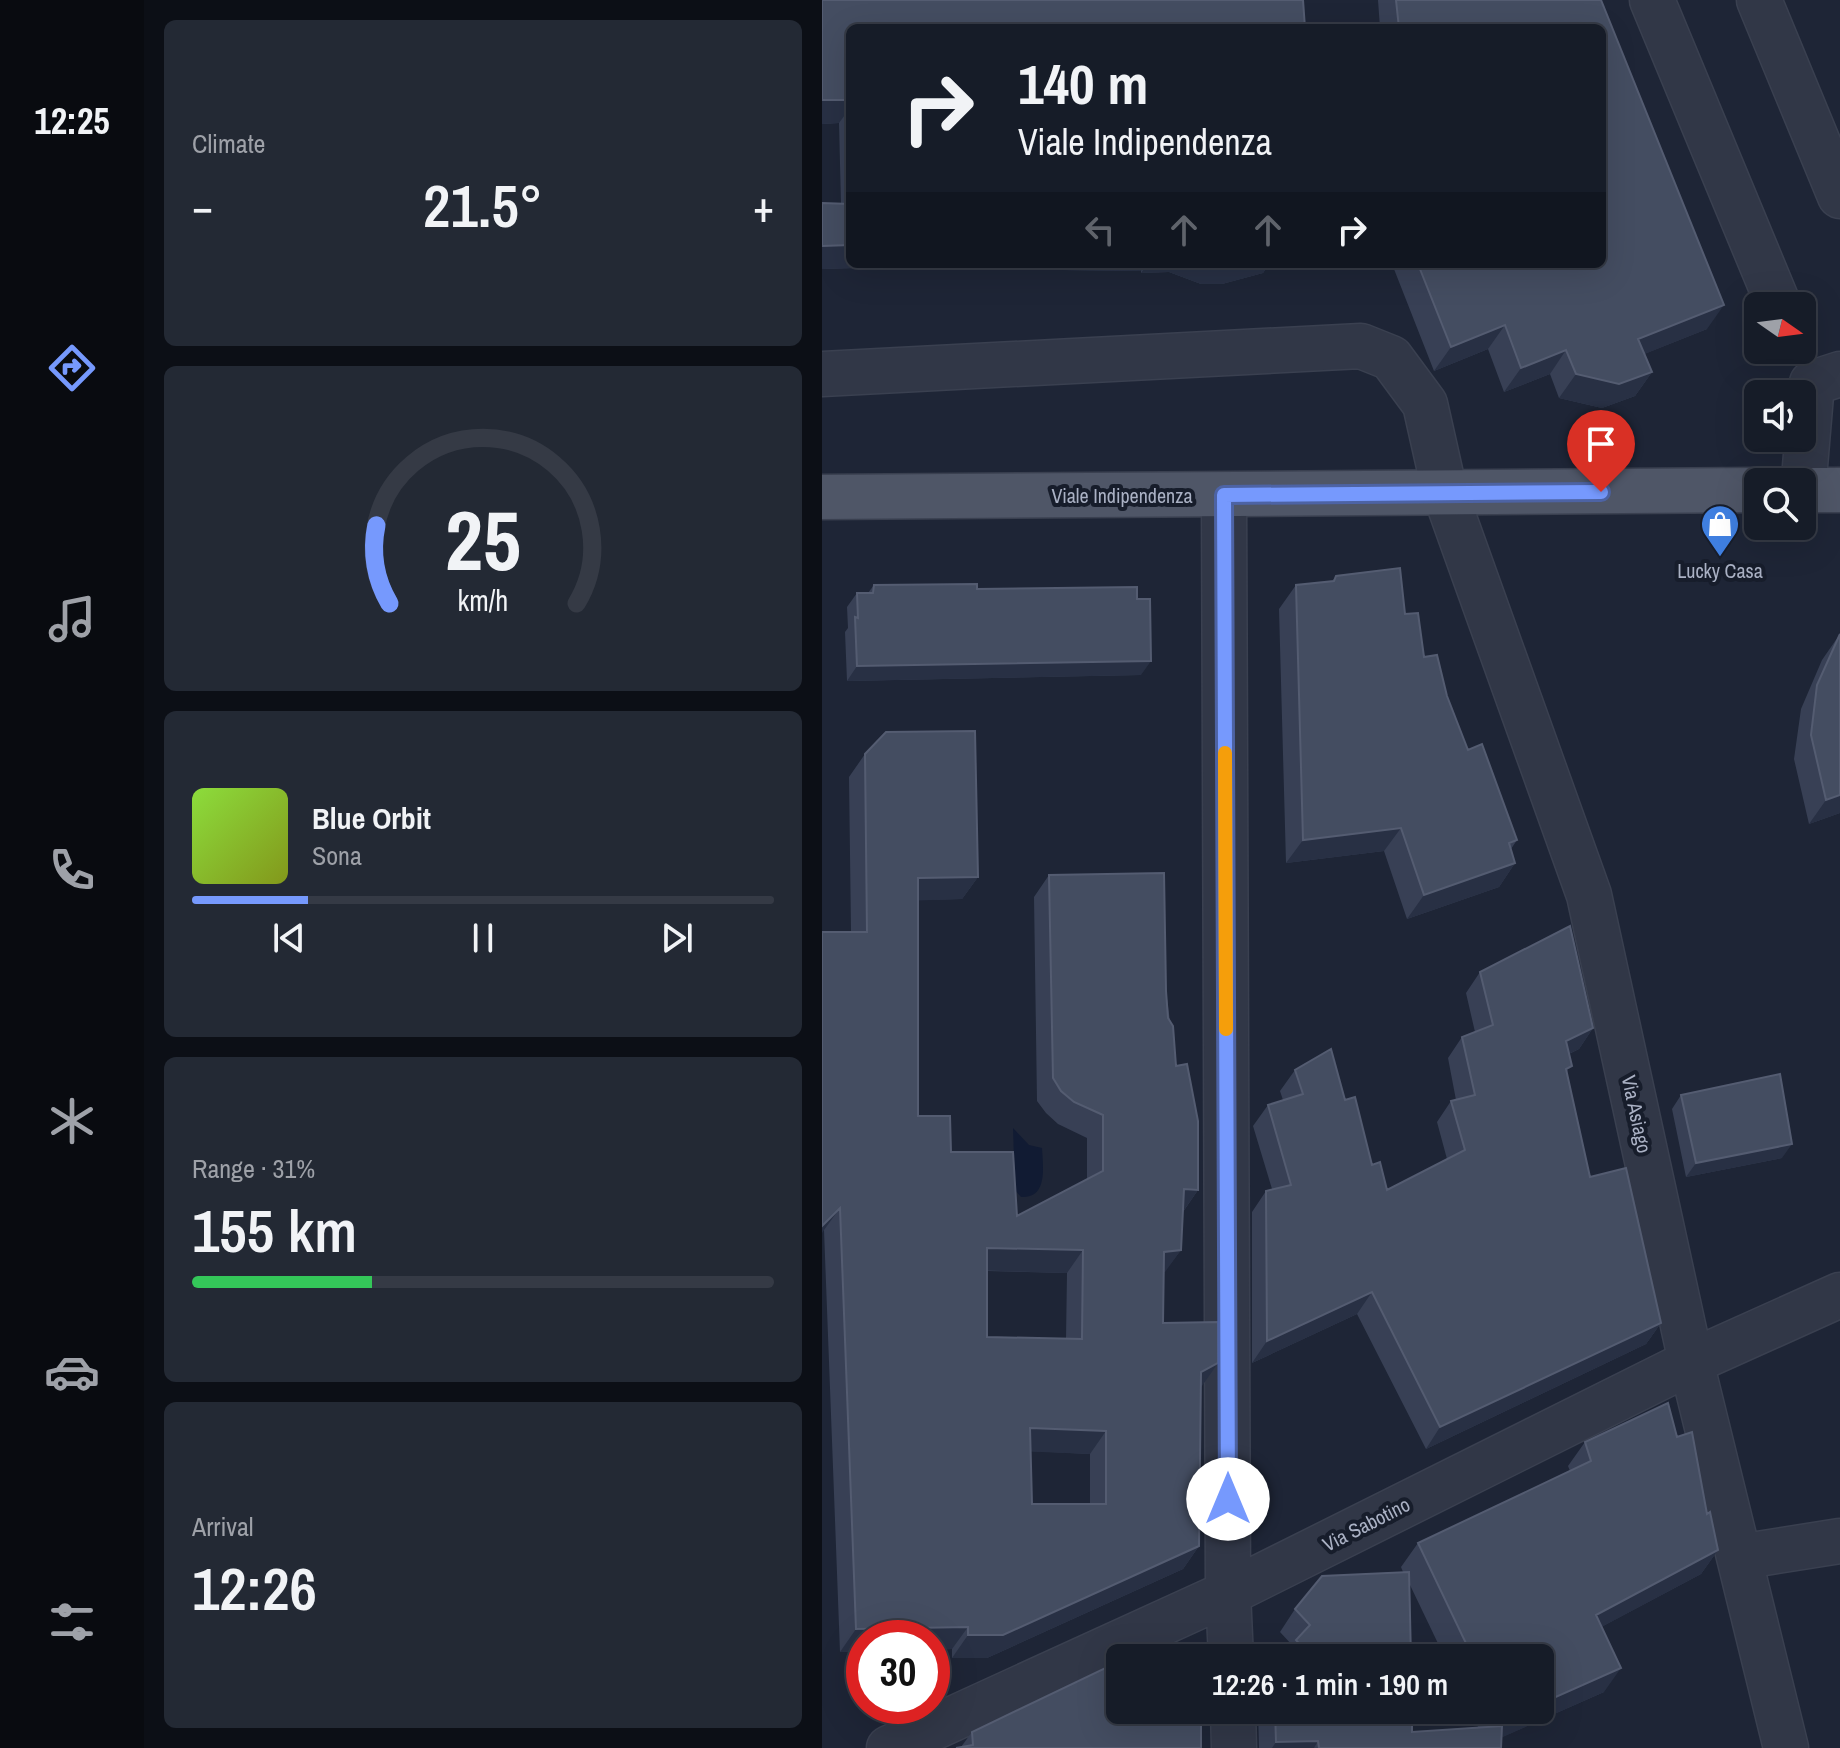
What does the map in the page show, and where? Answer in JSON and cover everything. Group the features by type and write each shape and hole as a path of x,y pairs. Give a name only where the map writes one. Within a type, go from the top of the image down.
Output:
{"main road":[{"name":"Viale Indipendenza","path":"822,497 1744,490"},
{"path":"1816,490 1840,490"}],"street":[{"path":"1652,0 1773,292"},
{"path":"1759,0 1840,196"},
{"name":"Via Asiago","path":"822,374 1361,346 1391,358 1425,404 1445,493 1589,895 1691,1362 1786,1748"},
{"path":"1805,468 1816,369"},
{"path":"1224,495 1230,1644"},
{"name":"Via Sabotino","path":"889,1748 1228,1593 1691,1362 1840,1295"},
{"path":"1739,1557 1840,1541"},
{"path":"1233,1724 1234,1748"}],"water":[{"path":"1013,1128 1029,1145 1042,1148 1042,1180 1036,1193 1030,1196 1021,1197 1015,1190"}],"building":[{"path":"822,0 1303,0 1305,24 846,24 846,100 822,100"},
{"path":"1396,0 1601,0 1724,305 1638,339 1652,372 1619,384 1576,374 1566,350 1521,368 1505,325 1451,347 1420,268 1606,268 1606,24 1399,24"},
{"path":"822,203 846,204 846,245 822,246"},
{"path":"1400,568 1405,614 1418,613 1424,657 1437,655 1447,696 1468,750 1482,744 1517,840 1509,843 1515,863 1424,895 1401,828 1303,840 1296,585 1334,581 1336,576"},
{"path":"977,584 977,589 1137,587 1137,599 1150,599 1151,661 857,666 857,593 873,593 874,585"},
{"path":"1840,634 1840,795 1826,800 1811,735 1817,685"},
{"path":"975,731 978,877 918,878 918,1116 950,1116 951,1152 1013,1152 1017,1216 1103,1171 1103,1115 1074,1102 1061,1091 1053,1078 1049,875 1164,873 1168,1018 1173,1026 1176,1066 1187,1064 1198,1121 1198,1190 1184,1189 1181,1250 1164,1252 1163,1323 1218,1322 1218,1363 1201,1372 1199,1546 1003,1635 968,1635 968,1627 950,1627 950,1620 856,1620 840,1208 822,1226 822,932 867,932 865,754 886,732","holes":["987,1248 1083,1250 1082,1339 987,1337","1030,1428 1106,1431 1106,1504 1032,1504"]},
{"path":"1570,926 1593,1028 1566,1041 1572,1066 1566,1069 1590,1177 1626,1168 1661,1323 1440,1427 1372,1292 1267,1341 1266,1191 1291,1185 1268,1105 1303,1094 1295,1070 1331,1049 1345,1100 1355,1097 1372,1165 1380,1162 1387,1190 1465,1150 1451,1101 1475,1095 1462,1037 1493,1025 1480,972"},
{"path":"1780,1074 1792,1144 1696,1163 1681,1095"},
{"path":"1668,1403 1677,1437 1692,1432 1707,1514 1710,1512 1718,1550 1596,1615 1621,1668 1554,1698 1554,1644 1466,1644 1418,1543 1591,1461 1585,1442"},
{"path":"1409,1572 1411,1644 1299,1644 1296,1640 1310,1625 1295,1609 1322,1576"},
{"path":"1106,1668 1106,1724 1201,1724 1201,1748 956,1748 973,1745 972,1732"},
{"path":"1275,1724 1412,1724 1412,1732 1502,1726 1501,1748 1319,1748 1318,1741 1276,1742"}],"slow traffic":[{"path":"1225,753 1226,1029"}],"place":[{"name":"Lucky Casa","path":"1720,558"}],"route":[{"path":"1228,1499 1224,495 1601,492"}]}
